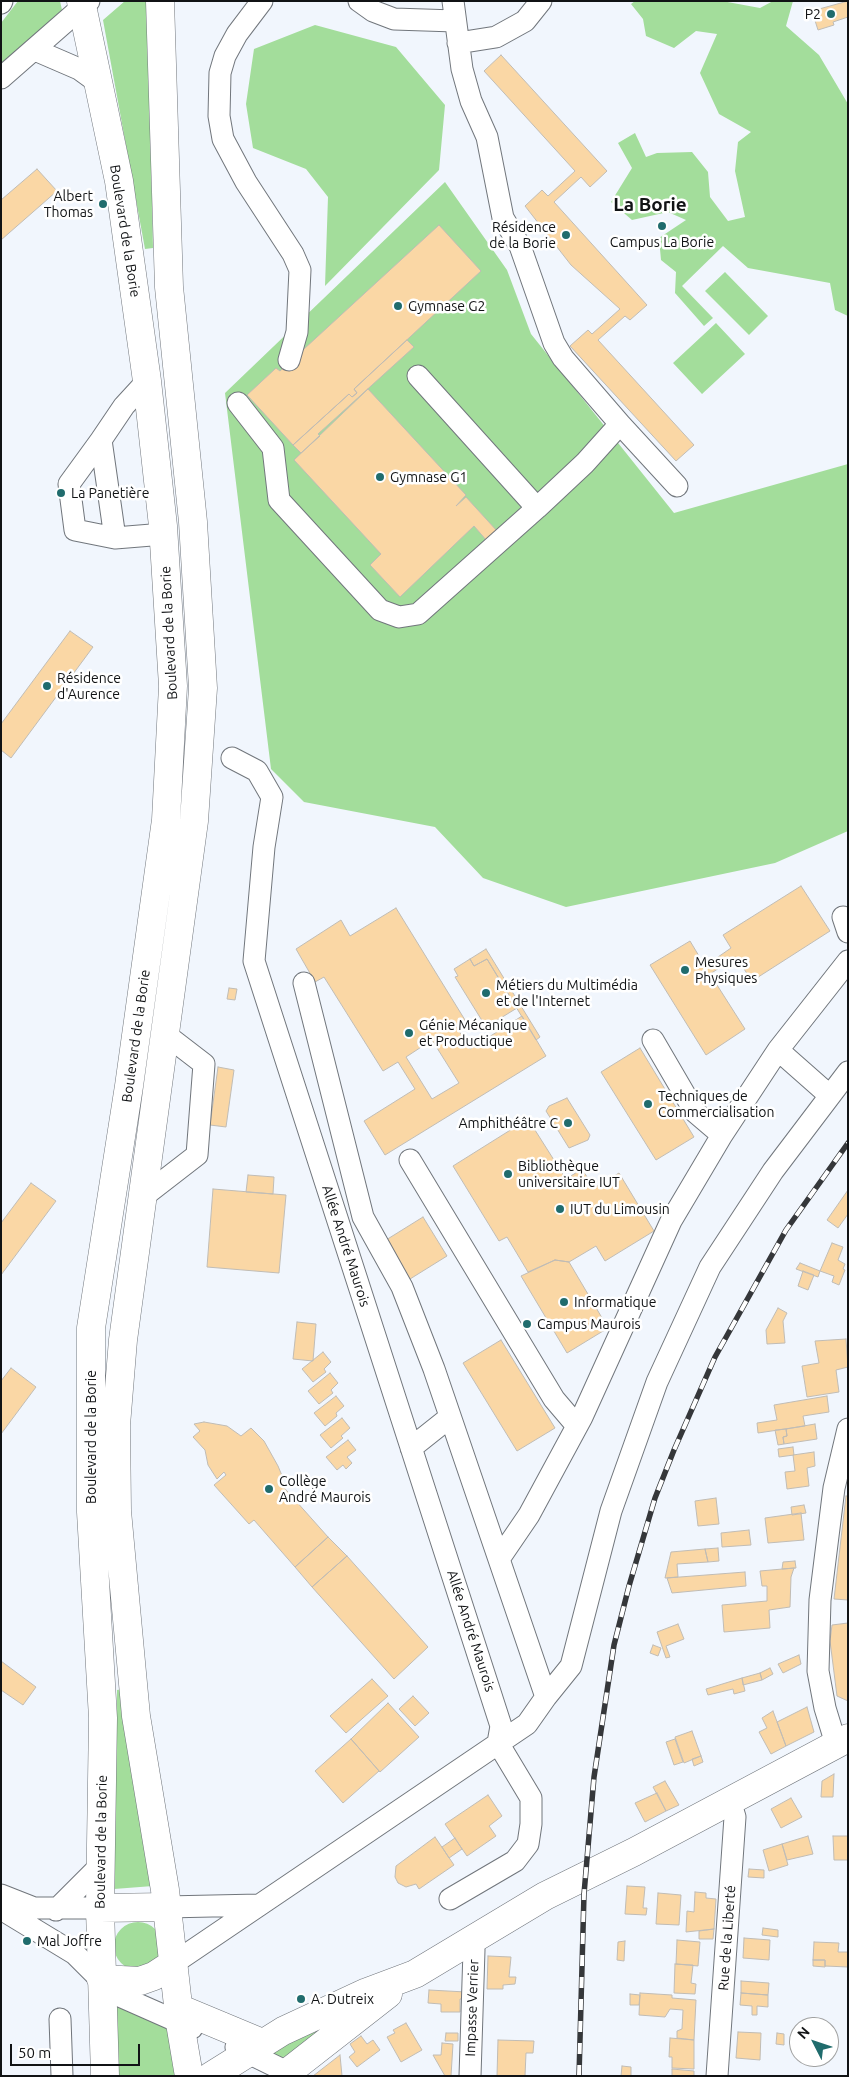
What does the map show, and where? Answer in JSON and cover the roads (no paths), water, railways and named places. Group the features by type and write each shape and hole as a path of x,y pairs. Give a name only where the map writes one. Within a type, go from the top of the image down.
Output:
{"main road":[{"name":"Boulevard de la Borie","path":"160,1 169,288 193,522 203,688 194,821 123,1340 116,1425 117,1511 136,1716 151,1800 174,1963 179,2015 189,2076"},
{"name":"Boulevard de la Borie","path":"84,4 97,82 119,181 147,381 164,534 173,686 166,820 129,1086 91,1328 91,1512 103,1718 100,1908 105,2076"},
{"path":"285,2074 415,1974 545,1896 842,1741"},
{"path":"100,1908 166,1907"},
{"path":"101,1979 140,1980 154,1976 174,1963"},
{"path":"211,2076 254,2047 367,1992 415,1974"},
{"path":"179,2015 254,2047"}],"street":[{"path":"262,1 237,34 225,56 220,73 219,116 223,139 246,182 293,254 300,270 298,332 288,360"},
{"path":"359,1 378,13 394,19 454,11 458,43 472,101 488,137 503,218 526,260 554,343 563,358 677,486"},
{"path":"458,43 496,37 525,20 541,1"},
{"path":"1,78 35,50 84,4"},
{"path":"35,50 79,69 97,82"},
{"path":"418,376 537,508"},
{"path":"147,381 124,406 69,484 75,530 115,538 164,534"},
{"path":"238,403 273,448 279,500 380,610 399,616 418,614 585,463 620,424"},
{"path":"101,440 115,538"},
{"name":"Allée André Maurois","path":"232,758 257,771 272,797 264,847 254,962 501,1726 498,1744"},
{"path":"499,1559 529,1515 577,1426 671,1221 722,1135 778,1050 848,961"},
{"name":"Allée André Maurois","path":"304,983 363,1217 402,1287 434,1369 546,1697"},
{"path":"144,1196 197,1154 204,1064 165,1034"},
{"path":"653,1040 695,1112 722,1135"},
{"path":"778,1050 829,1095"},
{"path":"174,1963 527,1724 571,1666 611,1511 657,1382 706,1276 772,1171 848,1072"},
{"path":"410,1160 554,1399 577,1426"},
{"path":"411,1448 450,1417"},
{"path":"842,1741 825,1708 818,1671 820,1600 834,1488 848,1428"},
{"path":"450,1899 515,1861 528,1844 531,1824 531,1798 498,1744"},
{"name":"Rue de la Liberté","path":"717,2076 735,1817 730,1801"},
{"path":"56,1910 101,1865"},
{"path":"1,1895 34,1908 56,1910 100,1908"},
{"path":"166,1907 259,1905"},
{"path":"1,1909 75,1954 116,1994 179,2015"},
{"name":"Impasse Verrier","path":"470,2076 474,1950 471,1942"},
{"path":"60,2019 62,2076"},
{"path":"254,2047 285,2074"}],"railway":[{"path":"579,2076 584,1894 594,1777 614,1645 629,1586 655,1498 715,1357 786,1230 848,1143"}],"place":[{"name":"P2","path":"831,14"},
{"name":"Albert Thomas","path":"103,204"},
{"name":"Campus La Borie","path":"662,226"},
{"name":"Résidence de la Borie","path":"566,235"},
{"name":"Gymnase G2","path":"398,306"},
{"name":"Gymnase G1","path":"380,477"},
{"name":"La Panetière","path":"61,493"},
{"name":"Résidence d'Aurence","path":"47,686"},
{"name":"Mesures Physiques","path":"685,970"},
{"name":"Métiers du Multimédia et de l'Internet","path":"486,993"},
{"name":"Génie Mécanique et Productique","path":"409,1033"},
{"name":"Techniques de Commercialisation","path":"648,1104"},
{"name":"Amphithéâtre C","path":"568,1123"},
{"name":"Bibliothèque universitaire IUT","path":"508,1174"},
{"name":"IUT du Limousin","path":"560,1209"},
{"name":"Informatique","path":"564,1302"},
{"name":"Campus Maurois","path":"527,1324"},
{"name":"Collège André Maurois","path":"269,1489"},
{"name":"Mal Joffre","path":"27,1941"},
{"name":"A. Dutreix","path":"301,1999"}],"district":[{"name":"La Borie","path":"650,205"}]}
